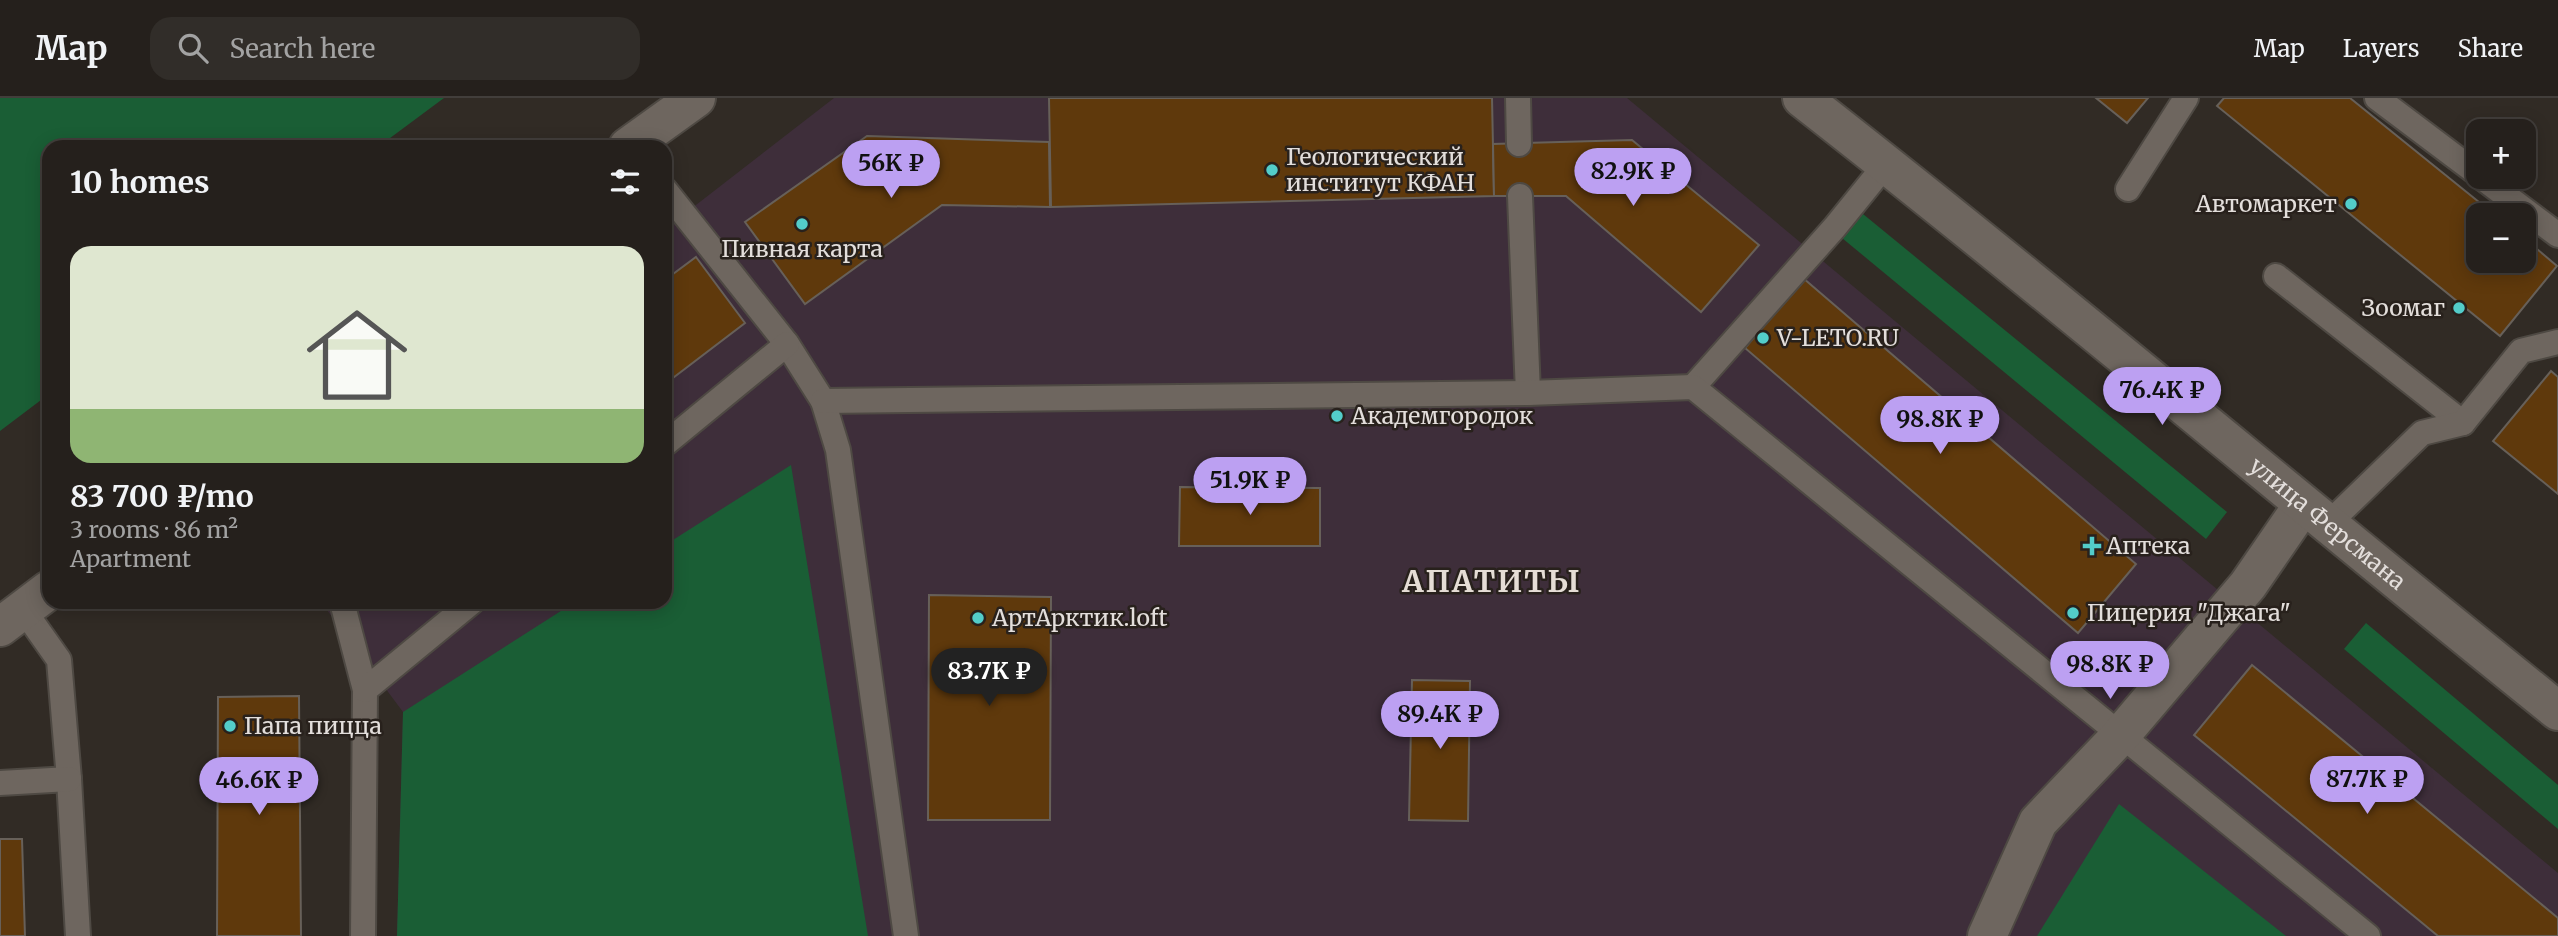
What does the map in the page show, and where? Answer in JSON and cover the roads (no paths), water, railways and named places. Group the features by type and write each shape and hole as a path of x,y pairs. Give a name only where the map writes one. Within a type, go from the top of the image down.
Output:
{"street":[{"path":"639,140 696,98"},
{"name":"улица Ферсмана","path":"1802,98 2558,711"},
{"path":"1987,936 2038,822 2120,736 2248,585 2315,515"}],"lane":[{"path":"1518,98 1519,144"},
{"path":"2128,189 2186,98"},
{"path":"2377,98 2466,165"},
{"path":"1693,387 1835,227 1886,164"},
{"path":"2498,189 2558,235"},
{"path":"1520,196 1528,393"},
{"path":"672,199 787,344 823,401 838,450 906,936"},
{"path":"2276,276 2463,423"},
{"path":"2315,515 2422,433 2463,423 2521,351 2558,342"},
{"path":"672,438 787,344"},
{"path":"823,401 1528,393 1693,387 2368,936"},
{"path":"24,609 60,660 78,936"},
{"path":"344,609 365,690 363,936"},
{"path":"365,690 463,609"},
{"path":"0,783 69,779"}],"place":[{"name":"Геологический институт КФАН","path":"1272,170"},
{"name":"Автомаркет","path":"2351,204"},
{"name":"Пивная карта","path":"802,224"},
{"name":"Зоомаг","path":"2459,308"},
{"name":"V-LETO.RU","path":"1763,338"},
{"name":"Академгородок","path":"1337,416"},
{"name":"Аптека","path":"2092,546"},
{"name":"Пицерия \"Джага\"","path":"2073,613"},
{"name":"АртАрктик.loft","path":"978,618"},
{"name":"Папа пицца","path":"230,726"}],"district":[{"name":"АПАТИТЫ","path":"1492,582"}]}
